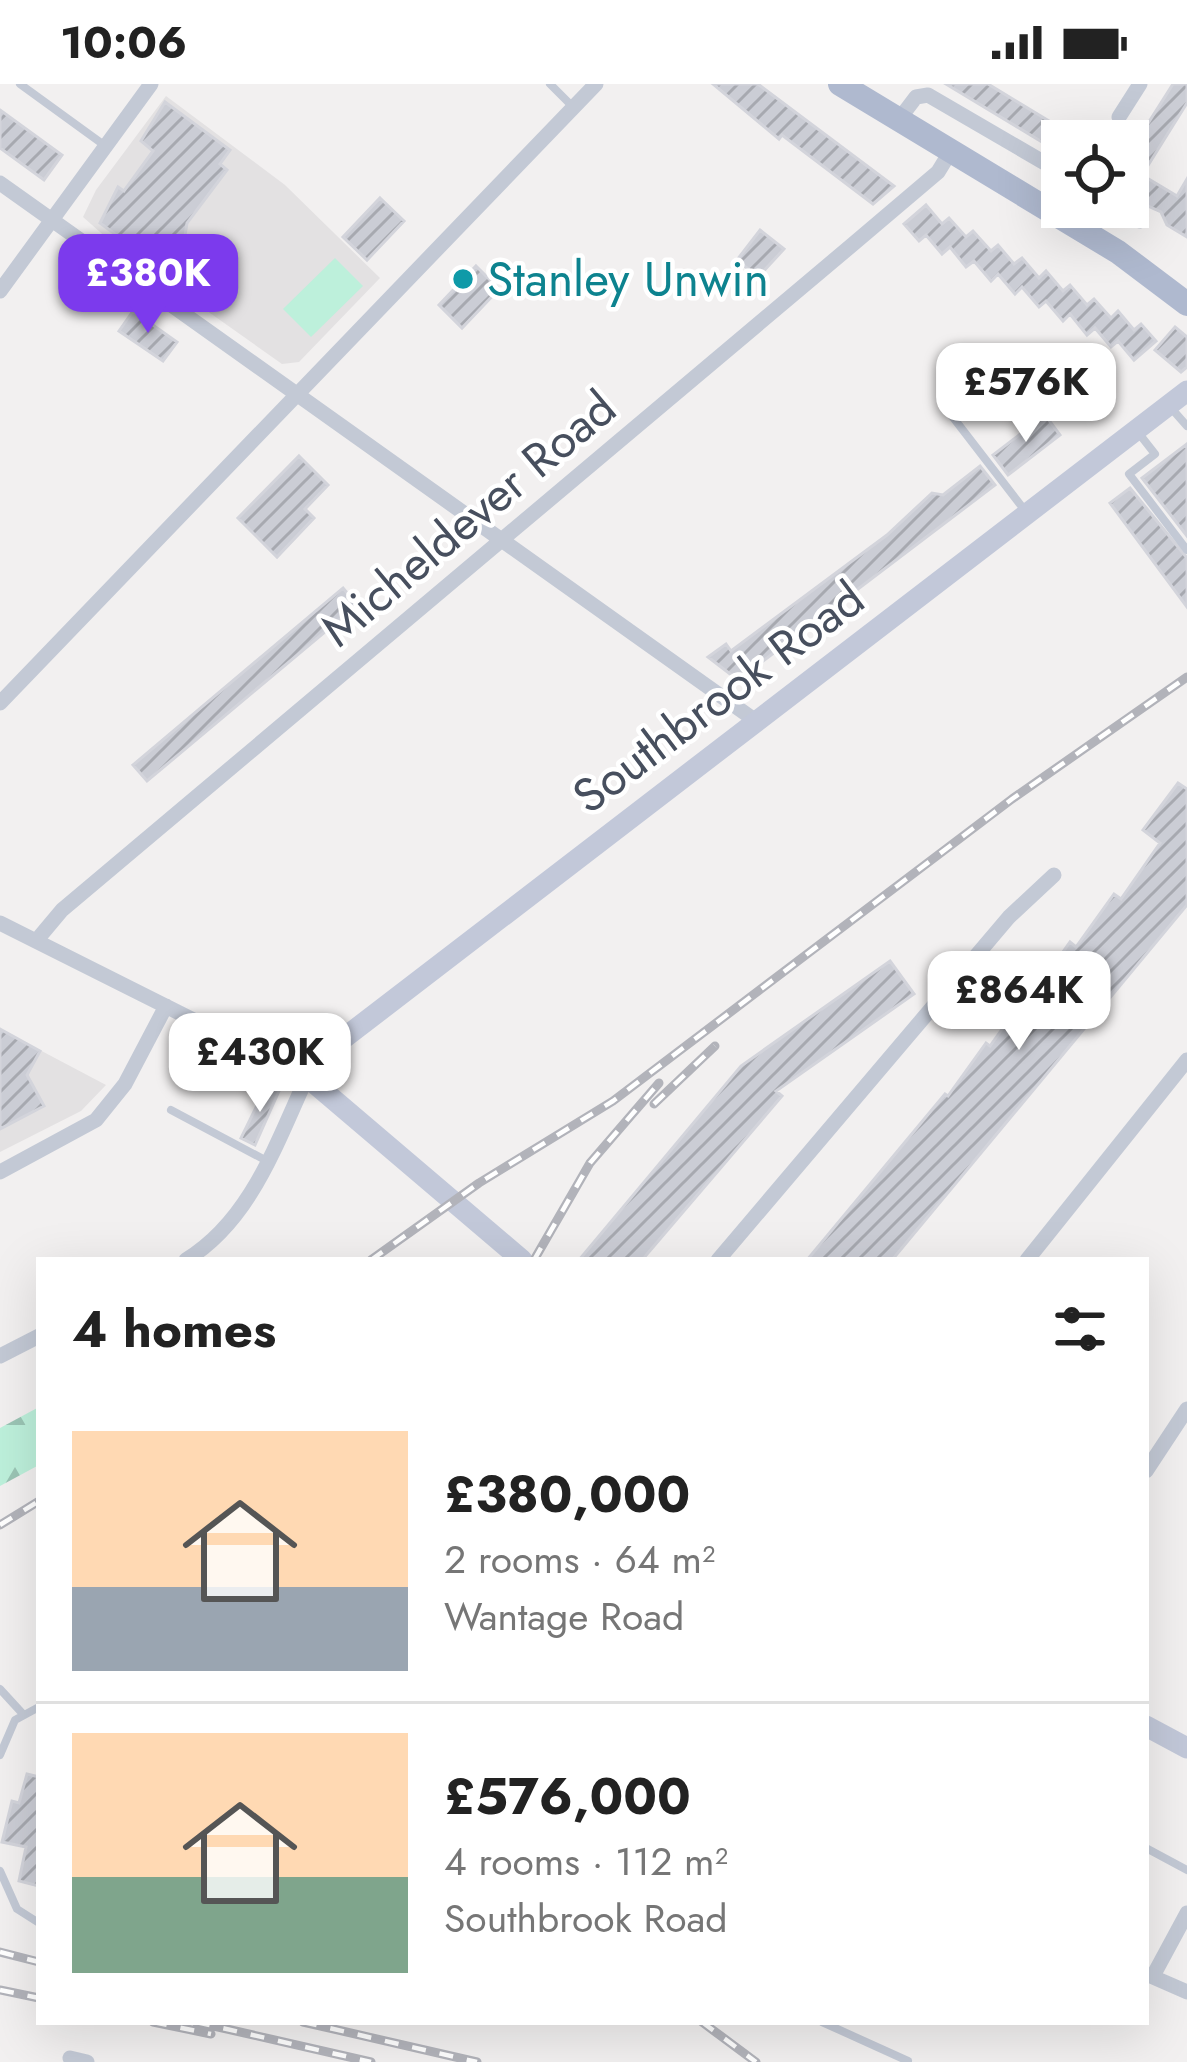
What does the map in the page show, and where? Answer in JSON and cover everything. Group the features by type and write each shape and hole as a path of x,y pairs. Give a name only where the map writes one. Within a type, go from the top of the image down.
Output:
{"main road":[{"path":"841,84 1089,236 1187,304"}],"street":[{"path":"0,291 151,84"},
{"path":"0,703 596,84"},
{"path":"1119,117 1140,84"},
{"path":"897,122 916,97 928,95 1041,161"},
{"name":"Micheldever Road","path":"36,941 62,910 938,172 950,154"},
{"path":"0,183 756,721"},
{"path":"1089,236 1094,228"},
{"name":"Southbrook Road","path":"307,1077 332,1044 1136,430 1180,402"},
{"path":"721,1257 1009,917 1054,875"},
{"path":"0,923 307,1077 508,1257"},
{"path":"0,1172 97,1120 125,1084 166,1006"},
{"path":"1029,1257 1187,1060"},
{"path":"191,1257 217,1240 236,1217 307,1077"},
{"path":"0,1356 36,1338"},
{"path":"1149,1466 1187,1409"},
{"path":"1149,1728 1187,1748"},
{"path":"1187,1913 1150,1975 1187,1992"}],"lane":[{"path":"20,84 106,146"},
{"path":"550,84 574,107"},
{"path":"1180,402 1187,426"},
{"path":"943,403 1027,514"},
{"path":"1136,430 1155,454 1129,474 1187,550"},
{"path":"171,1110 267,1161"},
{"path":"0,1689 22,1713"},
{"path":"0,1755 22,1713 36,1708"},
{"path":"1149,1850 1187,1870"},
{"path":"0,1871 17,1909 36,1921"},
{"path":"829,2025 908,2061"}],"shaded area":[{"path":"166,96 285,185 380,278 299,362 282,364 118,248 83,217 96,190"},
{"path":"0,1029 106,1085 81,1111 0,1152"}],"green space":[{"path":"335,258 363,286 311,337 283,309"},
{"path":"36,1409 36,1467 0,1486 0,1428"}],"building":[{"path":"713,84 758,84 894,186 873,204 782,135 779,139"},
{"path":"946,84 988,84 1047,120 1041,120 1041,141"},
{"path":"1173,84 1187,84 1187,103 1149,164 1149,122"},
{"path":"165,102 230,150 220,164 227,170 187,223 182,254 168,273 100,223 118,187 124,191 153,151 141,141"},
{"path":"0,110 62,155 44,180 0,148"},
{"path":"1149,179 1177,196 1187,179 1187,237 1167,225 1161,212 1149,207"},
{"path":"380,198 404,221 367,260 343,237"},
{"path":"926,205 942,224 949,218 966,237 973,231 991,251 998,245 1014,264 1022,258 1039,278 1046,271 1063,291 1070,285 1087,305 1094,299 1111,318 1118,311 1134,330 1141,324 1156,341 1134,360 1118,341 1111,347 1095,328 1087,335 1070,314 1063,321 1046,301 1039,307 1022,287 1015,294 998,274 991,281 974,261 966,267 950,247 942,254 926,235 919,241 904,224"},
{"path":"760,230 784,249 758,277 737,260"},
{"path":"476,266 499,289 462,328 439,305"},
{"path":"133,311 177,342 163,361 119,331"},
{"path":"1175,327 1187,337 1187,367 1181,372 1155,350"},
{"path":"1045,415 1060,435 1008,475 993,455"},
{"path":"1187,444 1187,536 1142,478"},
{"path":"299,456 328,485 305,509 314,518 277,557 238,518"},
{"path":"980,466 995,485 738,680 708,657 726,644 731,651 887,535 932,493 943,495"},
{"path":"1130,488 1187,558 1187,607 1110,503"},
{"path":"343,588 357,605 147,781 133,765"},
{"path":"1178,783 1187,789 1187,905 894,1257 809,1257 948,1096 986,1043 990,1046 1028,993 1032,996 1070,942 1076,947 1114,894 1121,899 1160,843 1143,830"},
{"path":"890,961 914,994 776,1091 782,1096 645,1257 582,1257 741,1066"},
{"path":"0,1029 40,1051 27,1075 44,1106 0,1129"},
{"path":"267,1085 279,1091 255,1145 241,1138"},
{"path":"27,1774 36,1776 36,1885 19,1881 26,1847 2,1842 12,1801 19,1803"}],"railway":[{"path":"375,1257 479,1183 613,1101 1012,799 1187,677"},
{"path":"654,1104 715,1046"},
{"path":"536,1257 590,1163 659,1083"},
{"path":"0,1525 36,1503"},
{"path":"0,1952 36,1961"},
{"path":"0,1990 36,1997"},
{"path":"168,2025 211,2034"},
{"path":"209,2025 371,2062"},
{"path":"316,2025 477,2062"},
{"path":"706,2025 756,2062"}],"place":[{"name":"Stanley Unwin","path":"463,279"}]}
